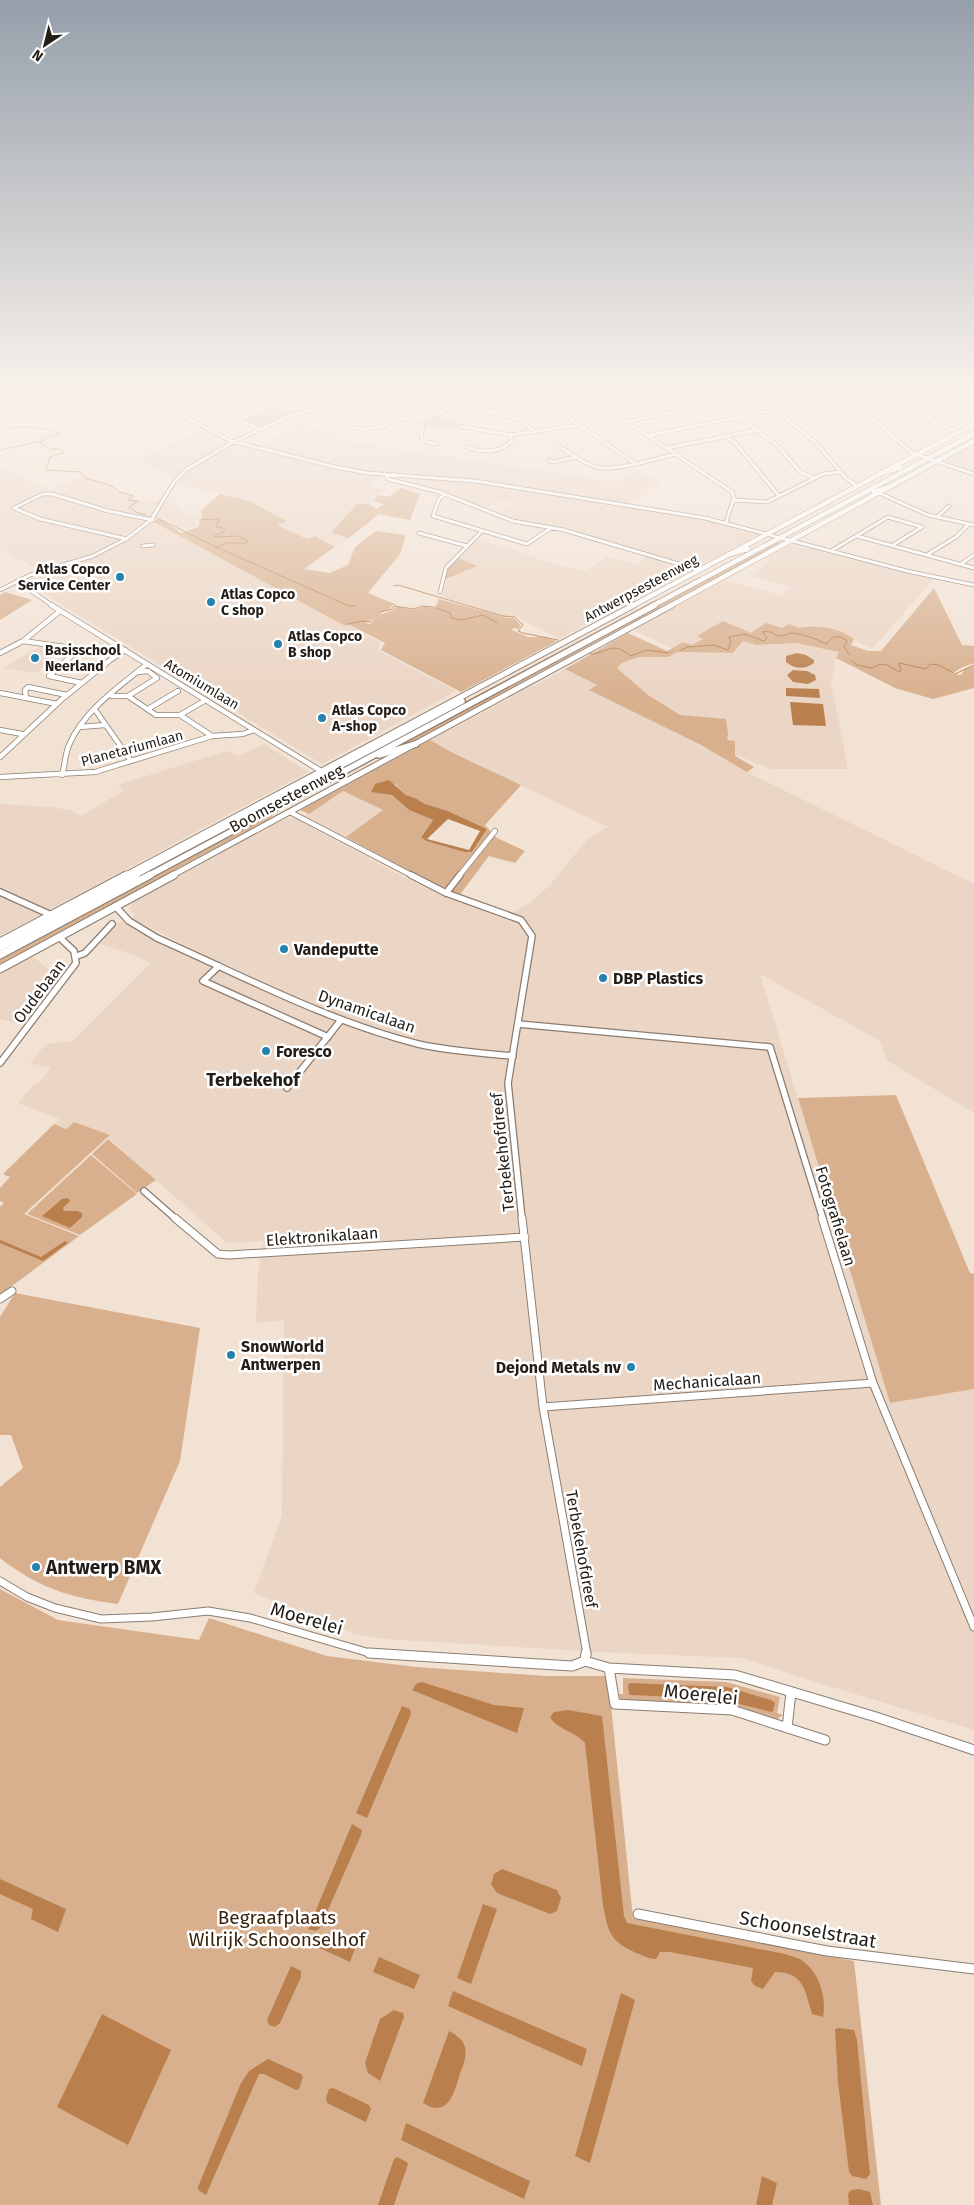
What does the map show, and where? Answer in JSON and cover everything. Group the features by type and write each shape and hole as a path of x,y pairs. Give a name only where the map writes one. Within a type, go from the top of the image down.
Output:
{"highway":[{"path":"0,955 852,495"},
{"path":"0,947 266,806 324,772 748,550 860,495"},
{"path":"856,497 863,495"},
{"path":"727,555 748,550"},
{"path":"363,760 416,744"},
{"path":"198,836 228,826"}],"main road":[{"name":"Antwerpsesteenweg","path":"563,642 840,495"},
{"name":"Antwerpsesteenweg","path":"586,652 877,495"},
{"name":"Boomsesteenweg","path":"0,942 198,836 324,772 563,642"},
{"name":"Boomsesteenweg","path":"0,969 586,652"},
{"name":"Atomiumlaan","path":"324,772 334,775"},
{"path":"303,805 311,798 336,784 338,779 334,775"},
{"name":"Terbekehofdreef","path":"266,806 284,808 290,812"},
{"path":"258,829 276,815 275,807"}],"street":[{"path":"42,495 14,508 15,510 40,519 127,539"},
{"path":"55,495 108,511 152,520"},
{"path":"0,590 46,570 94,556 127,539 152,520 167,495"},
{"path":"551,528 527,544 433,516 439,499 444,495 513,521 551,528 699,570"},
{"path":"560,495 726,522 924,575 974,585"},
{"path":"730,495 733,500"},
{"path":"881,495 937,516 972,524"},
{"path":"733,500 763,503 779,496"},
{"path":"726,522 733,500"},
{"path":"937,516 948,506"},
{"path":"831,551 888,517 922,527 893,545"},
{"path":"910,523 914,532"},
{"path":"928,554 956,537 972,524"},
{"path":"440,592 446,568 482,531"},
{"path":"418,533 467,546"},
{"path":"857,536 974,568"},
{"path":"143,546 153,545"},
{"path":"961,564 974,555"},
{"name":"Atomiumlaan","path":"17,582 60,611 324,772"},
{"path":"0,653 23,641 56,612 60,611"},
{"path":"23,641 80,649 49,674 49,676 82,683"},
{"path":"0,757 22,734 67,695 125,650"},
{"path":"62,775 69,745 80,727 147,664"},
{"path":"128,696 158,678 148,671 137,672"},
{"path":"26,698 24,690 28,687 67,695"},
{"path":"148,709 178,691"},
{"path":"0,693 57,704"},
{"path":"110,697 128,696 156,715 180,715 206,700"},
{"path":"96,711 131,761"},
{"path":"180,715 212,736"},
{"path":"80,727 105,724"},
{"name":"Planetariumlaan","path":"0,777 95,772 212,736 239,734 252,728"},
{"path":"0,730 22,734"},
{"name":"Terbekehofdreef","path":"290,812 446,893 521,920 529,929 532,943 508,1084 508,1097 543,1407 587,1656 585,1661"},
{"path":"446,893 495,831"},
{"path":"0,892 51,915"},
{"name":"Dynamicalaan","path":"115,906 124,917 141,930 341,1020 420,1044 468,1052 513,1056"},
{"name":"Oudebaan","path":"77,956 85,953 112,924"},
{"name":"Oudebaan","path":"0,1063 72,970 77,956 75,950 59,937"},
{"path":"219,966 203,981 328,1037"},
{"path":"287,1088 341,1020"},
{"name":"Fotografielaan","path":"518,1024 770,1047 873,1383 974,1627"},
{"name":"Elektronikalaan","path":"144,1191 211,1249 218,1254 229,1256 525,1237"},
{"path":"0,1299 12,1290"},
{"name":"Mechanicalaan","path":"543,1407 873,1383"},
{"name":"Moerelei","path":"0,1580 27,1597 55,1608 101,1619 152,1617 208,1611 250,1618 374,1654 572,1666 585,1661 610,1668 735,1675 974,1748"},
{"name":"Moerelei","path":"610,1668 615,1704 732,1710 825,1740"},
{"path":"787,1728 791,1692"},
{"name":"Schoonselstraat","path":"638,1914 827,1951 974,1969"}],"shaded area":[{"path":"0,495 127,495 133,496 127,501 167,501 171,502 181,512 199,515 194,526 183,531 166,519 149,516 140,526 107,547 78,559 36,568 0,549"},
{"path":"223,495 379,495 369,504 357,504 332,533 349,538 337,547 315,536 307,540 277,525 286,521 249,501"},
{"path":"444,495 643,495 627,505 703,518 760,535 559,639 515,616 508,617 442,597 445,582 476,566 459,558 461,554 478,539 536,557 538,560 584,571 608,556 636,565 649,555 565,529 514,520 497,514 513,504 501,500 484,509"},
{"path":"154,522 345,626 350,625 381,643 378,648 381,652 456,691 322,764 23,581 98,556 130,539"},
{"path":"792,544 933,580 873,648 857,642 848,634 809,625 799,628 782,628 766,624 751,633 697,636 704,639 692,645 683,642 672,648 633,630 724,580 783,596 791,587 752,576 770,560 766,558"},
{"path":"743,641 756,645 796,643 840,652 836,658 831,683 848,769 771,769 736,755 647,695 617,668 622,663 638,657 668,657 678,652 731,653"},
{"name":"Basisschool Neerland","path":"38,647 61,649 37,673 4,668"},
{"path":"797,653 806,655 814,660 814,663 800,668 786,662 786,656"},
{"name":"Terbekehof","path":"565,669 597,685 589,690 701,745 747,772 974,884 974,1113 888,1061 880,1041 760,974 890,1403 974,1389 974,1730 743,1658 599,1652 385,1639 355,1634 254,1593 282,1515 284,1320 256,1323 258,1272 264,1241 227,1243 106,1136 74,1122 66,1129 54,1124 59,1119 18,1103 35,1083 39,1083 51,1068 30,1063 46,1044 73,1041 151,963 100,944 115,925 122,921 138,932 211,965 216,960 132,919 135,914 130,909 132,901 282,820 288,818 297,819 405,878 453,900 504,918 530,903 550,885 587,840 622,817 606,826 453,753 430,740"},
{"path":"793,670 807,671 815,675 816,680 808,684 793,682 787,675"},
{"path":"786,688 819,689 820,698 786,696"},
{"path":"790,702 823,704 826,726 793,725"},
{"path":"264,744 308,772 0,936 0,804 50,807 70,810 81,816 123,791 118,785 226,751 239,756"},
{"path":"389,780 406,795 425,804 448,811 487,829 472,852 464,852 426,841 421,837 433,820 409,810 392,795 371,792 375,784","holes":["448,819 480,831 469,850 427,839"]},
{"path":"343,791 383,810 346,837 305,816"},
{"path":"32,956 58,977 20,1024 0,1019 0,973"},
{"path":"68,1198 70,1201 63,1208 64,1211 82,1213 82,1217 70,1228 42,1216 62,1199"},
{"path":"0,1240 41,1257 65,1241 68,1243 43,1261 0,1243"},
{"path":"422,1682 494,1705 524,1708 517,1733 412,1690 416,1684"},
{"path":"630,1683 727,1687 771,1700 775,1703 771,1712 720,1699 631,1695 629,1694 628,1685"},
{"path":"402,1706 410,1709 411,1714 367,1818 356,1813"},
{"path":"568,1710 602,1716 624,1916 627,1923 785,1954 800,1959 807,1964 817,1977 824,2001 823,2017 812,2014 802,1984 792,1975 775,1972 763,1989 755,1986 751,1981 753,1968 670,1952 660,1952 656,1959 650,1958 626,1948 615,1939 608,1928 603,1905 585,1743 577,1736 557,1725 550,1717 554,1712"},
{"path":"352,1824 362,1830 361,1835 320,1928 316,1931 308,1929"},
{"path":"502,1869 557,1890 561,1898 557,1911 550,1914 497,1893 491,1884 494,1874"},
{"path":"0,1879 66,1909 58,1932 31,1919 33,1909 0,1894"},
{"path":"483,1904 497,1909 471,1984 457,1978"},
{"path":"329,1934 356,1946 350,1962 315,1946 316,1940"},
{"path":"379,1957 420,1975 414,1989 373,1972"},
{"path":"291,1966 301,1971 301,1977 280,2023 275,2027 269,2025 267,2020"},
{"path":"453,1991 587,2049 582,2066 448,2006"},
{"path":"621,1993 635,2000 590,2163 575,2156"},
{"path":"394,2010 403,2013 404,2017 380,2081 368,2073 365,2063 380,2019"},
{"path":"102,2014 171,2050 128,2145 57,2107"},
{"path":"835,2029 854,2030 857,2040 870,2174 866,2179 852,2176 849,2172 838,2082"},
{"path":"449,2031 464,2044 464,2061 449,2102 438,2108 432,2107 423,2103"},
{"path":"268,2059 301,2074 303,2077 299,2089 296,2090 264,2074 259,2074 206,2195 198,2190 198,2187 241,2083 249,2071"},
{"path":"333,2088 369,2105 371,2109 366,2122 327,2103 326,2098 329,2089"},
{"path":"406,2123 530,2181 524,2199 401,2140"},
{"path":"397,2157 408,2164 394,2205 378,2205 394,2159"},
{"path":"762,2176 777,2183 772,2205 756,2205"},
{"path":"859,2189 870,2192 873,2205 849,2205 848,2194 851,2190"}],"green space":[{"path":"219,495 249,501 287,521 277,525 307,539 315,536 335,547 304,569 330,573 348,565 355,547 376,531 406,535 400,554 368,593 397,605 393,605 366,623 370,624 379,615 393,610 397,606 414,610 425,606 432,608 436,606 439,599 514,618 521,625 518,629 513,628 512,630 528,637 543,637 557,641 461,692 381,650 385,643 350,625 345,626 154,522 157,519 163,520 181,533 198,527 202,515 201,510"},
{"path":"379,495 388,497 391,495 420,495 410,520 379,514 349,538 331,533 357,504 369,504 376,509 384,504 373,501"},
{"path":"777,542 781,543 408,745 379,753"},
{"path":"457,557 477,566 442,581 446,568"},
{"path":"701,577 393,742 391,741"},
{"path":"934,588 962,645 974,646 974,663 951,674 961,675 965,669 974,666 974,688 933,699 895,688 836,658 839,652 796,643 756,645 743,641 733,653 678,652 668,657 638,657 622,663 617,668 648,695 680,715 726,719 727,740 735,741 735,756 754,767 747,772 701,745 589,690 597,685 565,669 628,633 667,651 683,642 692,645 703,639 697,636 723,621 751,633 766,623 782,628 789,624 799,628 812,626 827,628 849,635 854,639 851,645 868,651 881,651"},
{"path":"5,592 32,600 0,620 0,595"},
{"path":"430,740 521,785 485,825 497,838 525,851 515,863 489,856 458,897 346,837 383,810 343,791 309,814 300,810","holes":["395,784 406,795 424,804 448,811 487,829 472,852 464,852 426,841 421,836 433,820 409,810 392,795"]},
{"path":"273,812 272,817 0,965 0,957"},
{"path":"896,1095 970,1273 974,1274 974,1389 890,1403 798,1098"},
{"path":"74,1122 110,1135 24,1214 79,1236 0,1295 0,1207 4,1203 0,1201 0,1188 10,1177 3,1174 54,1124 66,1129"},
{"path":"108,1139 156,1180 137,1193 92,1154"},
{"path":"91,1155 137,1194 80,1235 27,1214"},
{"path":"15,1293 200,1328 180,1461 118,1604 85,1599 56,1590 28,1577 0,1558 0,1487 23,1468 11,1435 0,1435 0,1317"},
{"name":"Begraafplaats Wilrijk Schoonselhof","path":"0,1589 58,1620 199,1640 209,1618 327,1656 416,1667 546,1676 606,1676 611,1705 633,1918 854,1961 881,2205 0,2205"},
{"path":"623,1678 726,1682 780,1697 777,1713 783,1715 776,1720 623,1701 617,1694 623,1694"}],"waterway":[{"path":"130,495 134,496 128,500 138,501 129,507 136,512 146,515"},
{"path":"157,518 216,547 349,606 355,606"},
{"path":"199,520 219,519 216,527 223,528 225,531 214,536 216,537 237,536 248,541 246,543 226,543 217,547"},
{"path":"394,586 398,585 503,616 515,617 523,625 518,631 558,640"},
{"path":"348,624 362,621 370,622 381,612 392,609 394,606 414,609 422,606 433,607"},
{"path":"436,608 450,613 451,618 462,620 483,615 497,623"},
{"path":"680,650 688,647 714,645 728,650 731,642 729,637 744,634 764,641 767,638 762,632 770,632 781,636 792,633 814,638 826,644 834,637 841,637 847,641 844,647 850,655"},
{"path":"590,654 614,648 624,651 630,656 647,650 669,653"},
{"path":"852,661 857,665 872,668 883,664 899,672 901,671 899,663 926,669 930,664 939,665 955,674 974,665"}],"place":[{"name":"Atlas Copco Service Center","path":"120,577"},
{"name":"Atlas Copco C shop","path":"211,602"},
{"name":"Atlas Copco B shop","path":"278,644"},
{"name":"Basisschool Neerland","path":"35,658"},
{"name":"Atlas Copco A-shop","path":"322,718"},
{"name":"Vandeputte","path":"284,949"},
{"name":"DBP Plastics","path":"603,978"},
{"name":"Foresco","path":"266,1051"},
{"name":"SnowWorld Antwerpen","path":"231,1355"},
{"name":"Dejond Metals nv","path":"631,1367"},
{"name":"Antwerp BMX","path":"36,1567"}],"district":[{"name":"Terbekehof","path":"253,1080"}]}
